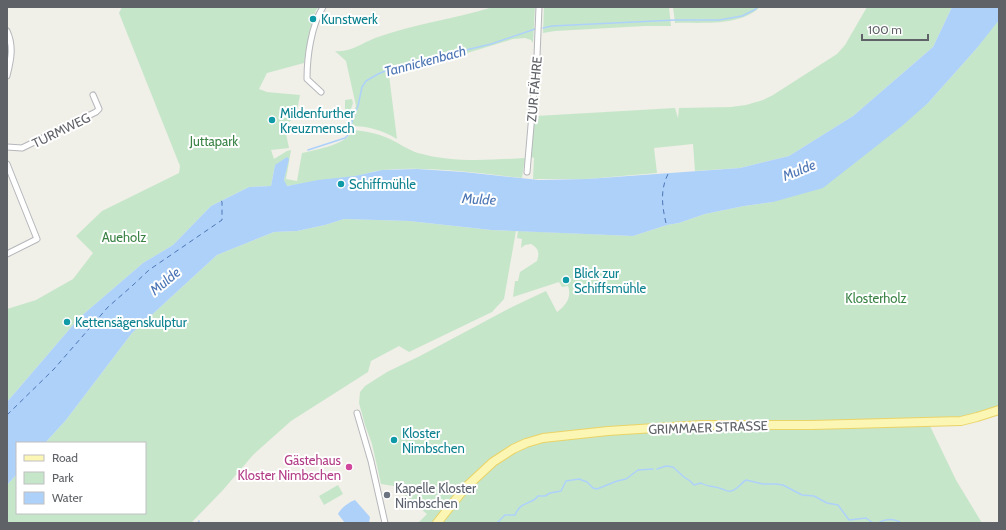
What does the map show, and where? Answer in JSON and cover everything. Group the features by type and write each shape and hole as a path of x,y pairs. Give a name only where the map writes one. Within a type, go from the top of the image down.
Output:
{"main road":[{"name":"GRIMMAER STRASSE","path":"437,523 465,488 493,462 513,448 543,438 601,431 702,425 812,425 961,421 999,410"}],"street":[{"path":"321,92 307,79 307,67 315,25 322,7"},
{"name":"ZUR FÄHRE","path":"527,172 537,56 538,7"},
{"path":"7,31 12,47 7,76"},
{"name":"TURMWEG","path":"7,147 22,148 96,112 99,109 93,95"},
{"path":"7,164 37,239 7,254"},
{"path":"357,413 369,455 385,523"}],"green space":[{"path":"122,7 319,7 316,10 309,33 304,63 267,73 259,89 267,92 300,95 296,116 288,123 285,129 289,148 271,150 274,159 291,150 286,179 297,181 302,153 338,143 350,135 352,130 380,135 414,152 431,156 458,160 525,158 522,178 453,171 400,169 380,170 356,176 286,186 284,180 286,171 275,165 271,186 249,187 211,206 173,245 143,263 79,318 7,402 7,309 36,300 73,279 93,253 76,236 102,211 179,173 180,166 119,13"},
{"path":"493,7 535,7 533,43 531,40 525,38 513,39 444,60 402,69 389,75 397,139 375,129 351,126 351,118 356,106 346,61 335,51 346,51 389,33"},
{"path":"544,7 669,7 671,26 645,26 543,33"},
{"path":"673,7 760,7 742,18 731,21 675,23"},
{"path":"867,7 952,7 933,47 853,116 789,156 740,168 695,171 693,144 654,148 657,173 587,179 533,179 534,158 528,156 530,129 536,116 675,108 678,118 679,108 731,107 746,105 763,100 837,54 845,45"},
{"name":"Klosterholz","path":"999,17 999,407 965,418 659,425 512,446 434,523 418,523 427,514 394,486 381,484 372,444 359,403 360,392 365,386 387,372 546,291 557,312 567,301 569,297 568,286 562,287 559,282 513,297 515,281 518,281 520,272 537,261 538,255 537,249 531,244 525,245 521,248 522,239 517,238 518,231 633,236 705,214 773,202 928,103 977,48"},
{"path":"352,99 353,103 348,115 348,111 345,109 345,100"},
{"path":"344,219 409,221 491,230 516,231 504,299 492,312 409,352 399,346 371,361 368,372 291,421 253,455 223,490 191,523 7,523 7,485 16,475 16,514 146,514 146,442 46,442 66,420 132,333 217,255 274,232 297,231"},
{"path":"919,424 930,426 956,480 982,523 440,523 457,501 501,459 533,443 659,429"},
{"path":"338,485 343,494 324,505 319,496"}],"water":[{"name":"Mulde","path":"952,7 999,7 999,20 977,48 928,103 902,126 823,188 773,202 705,214 633,236 491,230 409,221 344,219 297,231 274,232 217,255 132,333 66,420 46,442 16,442 16,475 7,485 7,402 79,318 143,263 173,245 211,206 249,187 271,186 275,165 287,157 289,159 284,180 287,186 318,180 355,176 382,170 417,169 464,172 539,180 587,179 740,168 789,156 853,116 933,47"},
{"path":"355,500 370,517 369,523 345,523 338,514 345,506"}],"waterway":[{"name":"Tannickenbach","path":"543,28 552,26 675,20 719,20 742,16 756,9 757,7"},
{"name":"Tannickenbach","path":"308,150 345,138 350,133 362,87 366,81 378,74 395,67 491,44 535,29"},
{"path":"657,469 666,466 673,467 694,485 701,483 729,491 735,489 746,480 763,484 783,485 802,495 814,496 827,503 838,505 849,520 866,518 873,523"},
{"path":"497,523 505,515 515,515 520,507 533,501 538,496 545,496 550,493 561,491 566,481 579,479 587,482 593,488 597,489 626,479 638,470 653,469"},
{"path":"878,523 890,520 896,520 901,523"}],"ferry route":[{"path":"666,223 662,198 665,180 668,174"},
{"path":"7,415 54,369 108,307 149,270 222,220 221,200"}],"place":[{"name":"Kunstwerk","path":"313,19"},
{"name":"Mildenfurther Kreuzmensch","path":"272,120"},
{"name":"Schiffmühle","path":"341,184"},
{"name":"Blick zur Schiffsmühle","path":"566,280"},
{"name":"Kettensägenskulptur","path":"67,322"},
{"name":"Kloster Nimbschen","path":"394,440"},
{"name":"Gästehaus Kloster Nimbschen","path":"349,467"},
{"name":"Kapelle Kloster Nimbschen","path":"387,495"}],"park label":[{"name":"Juttapark","path":"214,141"},
{"name":"Aueholz","path":"124,237"}]}
